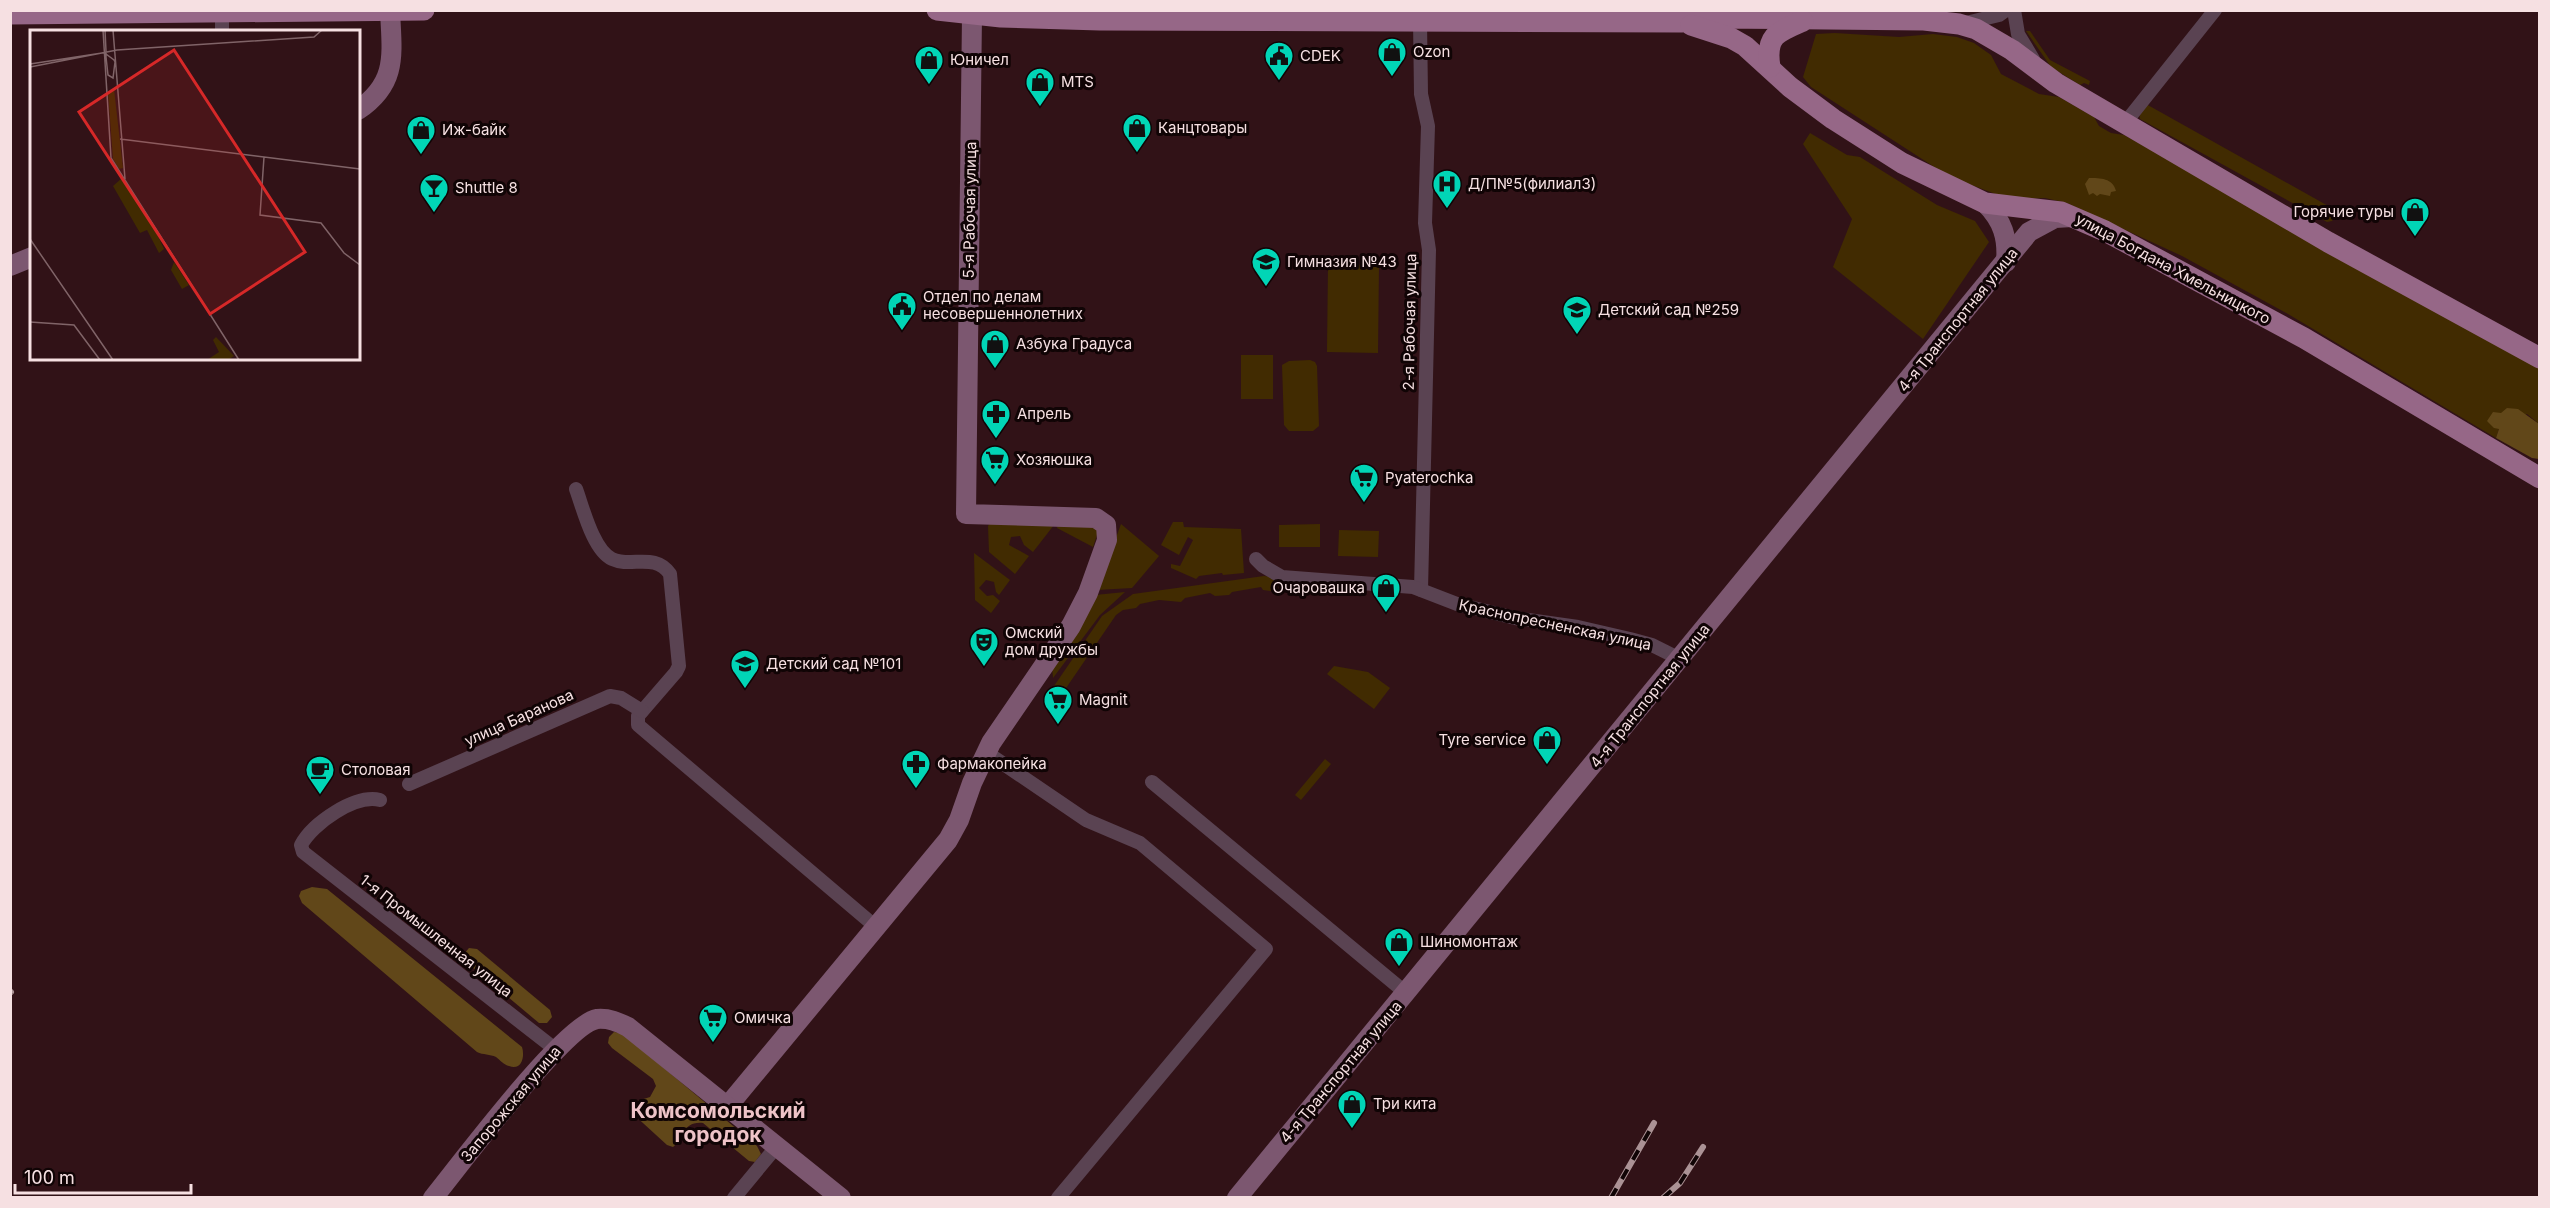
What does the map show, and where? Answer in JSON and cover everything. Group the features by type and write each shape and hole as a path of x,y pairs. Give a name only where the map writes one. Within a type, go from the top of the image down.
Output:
{"main road":[{"path":"10,14 222,22 372,11 424,10"},
{"path":"938,10 972,15 1571,16 1682,22 1716,14 1807,19 1861,15 1959,24 1992,37 2045,75 2328,242 2540,358"},
{"path":"360,109 372,100 388,78 392,50 390,11"},
{"name":"5-я Рабочая улица","path":"972,15 966,514 1096,518 1106,525 1107,540 1088,593 1071,626 986,752"},
{"path":"1770,67 1768,53 1773,37 1807,19"},
{"name":"улица Богдана Хмельницкого","path":"1682,22 1731,38 1833,119 1902,163 1985,203 2049,210 2075,217 2185,272 2304,338 2540,478"},
{"path":"1985,203 2003,226 2007,244 2006,262"},
{"name":"4-я Транспортная улица","path":"1237,1197 2029,232 2040,224 2055,218 2075,217"},
{"path":"10,266 30,258"},
{"path":"841,1197 727,1107 948,840 986,752"},
{"name":"Запорожская улица","path":"433,1197 555,1049 579,1027 596,1019 614,1020 628,1027 727,1107"}],"street":[{"path":"1959,24 1985,20 2006,10"},
{"path":"2014,10 2020,40 2045,75"},
{"path":"2125,123 2215,10"},
{"name":"2-я Рабочая улица","path":"1420,590 1429,250 1425,223 1428,126 1421,94 1423,17"},
{"path":"576,489 596,543 612,559 657,563 664,566 670,574 679,666 638,716 638,725 876,927"},
{"name":"Краснопресненская улица","path":"1256,559 1282,577 1413,587 1457,604 1515,618 1578,627 1630,639 1652,645 1680,659"},
{"name":"улица Баранова","path":"409,784 610,696 621,698 642,711"},
{"path":"986,752 1086,820 1140,843 1266,949 1058,1197"},
{"path":"1152,782 1406,993"},
{"name":"1-я Промышленная улица","path":"380,800 366,798 345,806 313,829 301,845 303,852 555,1049"},
{"path":"734,1197 777,1146"}],"shaded area":[{"path":"2026,31 2030,31 2050,60 2090,81 2089,85 2084,83 2080,85 2051,67"},
{"path":"1816,34 1899,37 1933,34 1957,37 1974,43 1991,55 2001,74 2039,94 2059,97 2094,117 2099,126 2111,133 2124,135 2539,364 2539,424 2527,414 2499,429 2496,438 2288,314 2182,256 2067,203 2045,198 2024,199 2001,196 1939,170 1811,87 1803,77"},
{"path":"2146,104 2339,212 2332,221 2327,222 2140,119 2139,111"},
{"path":"1810,133 1847,155 1860,157 1937,205 1975,221 1989,242 1923,339 1833,267 1852,219 1803,144"},
{"path":"2089,178 2109,181 2116,191 2111,192 2110,196 2100,194 2097,196 2093,193 2089,195 2085,184"},
{"path":"1328,264 1379,265 1378,353 1327,352"},
{"path":"1241,355 1273,355 1273,399 1241,399"},
{"path":"1310,360 1317,366 1319,426 1313,431 1289,431 1284,425 1282,365 1289,361"},
{"path":"2507,408 2518,409 2539,424 2539,459 2532,458 2496,438 2499,429 2494,428 2487,421 2493,412 2501,413"},
{"path":"992,520 1054,525 1033,552 1024,545 1020,536 1011,537 1009,545 1029,556 1015,574 989,552 988,526"},
{"path":"1059,520 1093,523 1098,532 1093,547 1057,528"},
{"path":"1173,522 1183,522 1184,527 1241,529 1244,573 1223,575 1222,573 1199,576 1196,579 1171,568 1171,564 1180,566 1193,540 1188,537 1179,555 1161,545"},
{"path":"1121,524 1159,556 1132,588 1097,590"},
{"path":"1320,524 1320,547 1279,547 1279,525"},
{"path":"1339,530 1379,531 1378,557 1338,556"},
{"path":"974,553 1010,580 999,595 994,582 986,580 979,588 987,596 993,595 1000,601 991,613 975,600"},
{"path":"1264,576 1273,577 1277,583 1278,592 1263,590 1261,587 1232,592 1229,595 1215,596 1210,593 1185,598 1181,602 1159,600 1123,610 1116,615 1062,694 1055,694 1054,686 1102,616 1133,594"},
{"path":"1125,592 1100,615 1053,678 1052,667 1095,595"},
{"path":"1334,666 1368,672 1390,688 1374,709 1327,674"},
{"path":"1325,759 1331,764 1301,800 1295,795"},
{"path":"312,887 327,889 522,1047 523,1058 520,1065 509,1066 496,1057 477,1052 302,903 299,896 301,891"},
{"path":"469,948 477,949 550,1010 552,1017 547,1023 539,1023 466,962 463,955"},
{"path":"614,1032 622,1033 757,1146 761,1154 755,1162 749,1161 703,1123 696,1123 687,1128 673,1147 667,1145 632,1113 637,1101 650,1097 656,1086 653,1079 608,1043 609,1037"}],"railway":[{"path":"1611,1198 1654,1123"},
{"path":"1663,1198 1680,1183 1703,1147"}],"place":[{"name":"Ozon","path":"1392,78"},
{"name":"CDEK","path":"1279,82"},
{"name":"Юничел","path":"929,86"},
{"name":"MTS","path":"1040,108"},
{"name":"Канцтовары","path":"1137,154"},
{"name":"Иж-байк","path":"421,156"},
{"name":"Д/П№5(филиал3)","path":"1447,210"},
{"name":"Shuttle 8","path":"434,214"},
{"name":"Горячие туры","path":"2415,238"},
{"name":"Гимназия №43","path":"1266,288"},
{"name":"Отдел по делам несовершеннолетних","path":"902,332"},
{"name":"Детский сад №259","path":"1577,336"},
{"name":"Азбука Градуса","path":"995,370"},
{"name":"Апрель","path":"996,440"},
{"name":"Хозяюшка","path":"995,486"},
{"name":"Pyaterochka","path":"1364,504"},
{"name":"Очаровашка","path":"1386,614"},
{"name":"Омский дом дружбы","path":"984,668"},
{"name":"Детский сад №101","path":"745,690"},
{"name":"Magnit","path":"1058,726"},
{"name":"Tyre service","path":"1547,766"},
{"name":"Фармакопейка","path":"916,790"},
{"name":"Столовая","path":"320,796"},
{"name":"Шиномонтаж","path":"1399,968"},
{"name":"Омичка","path":"713,1044"},
{"name":"Три кита","path":"1352,1130"}],"district":[{"name":"Комсомольский городок","path":"718,1123"}]}
